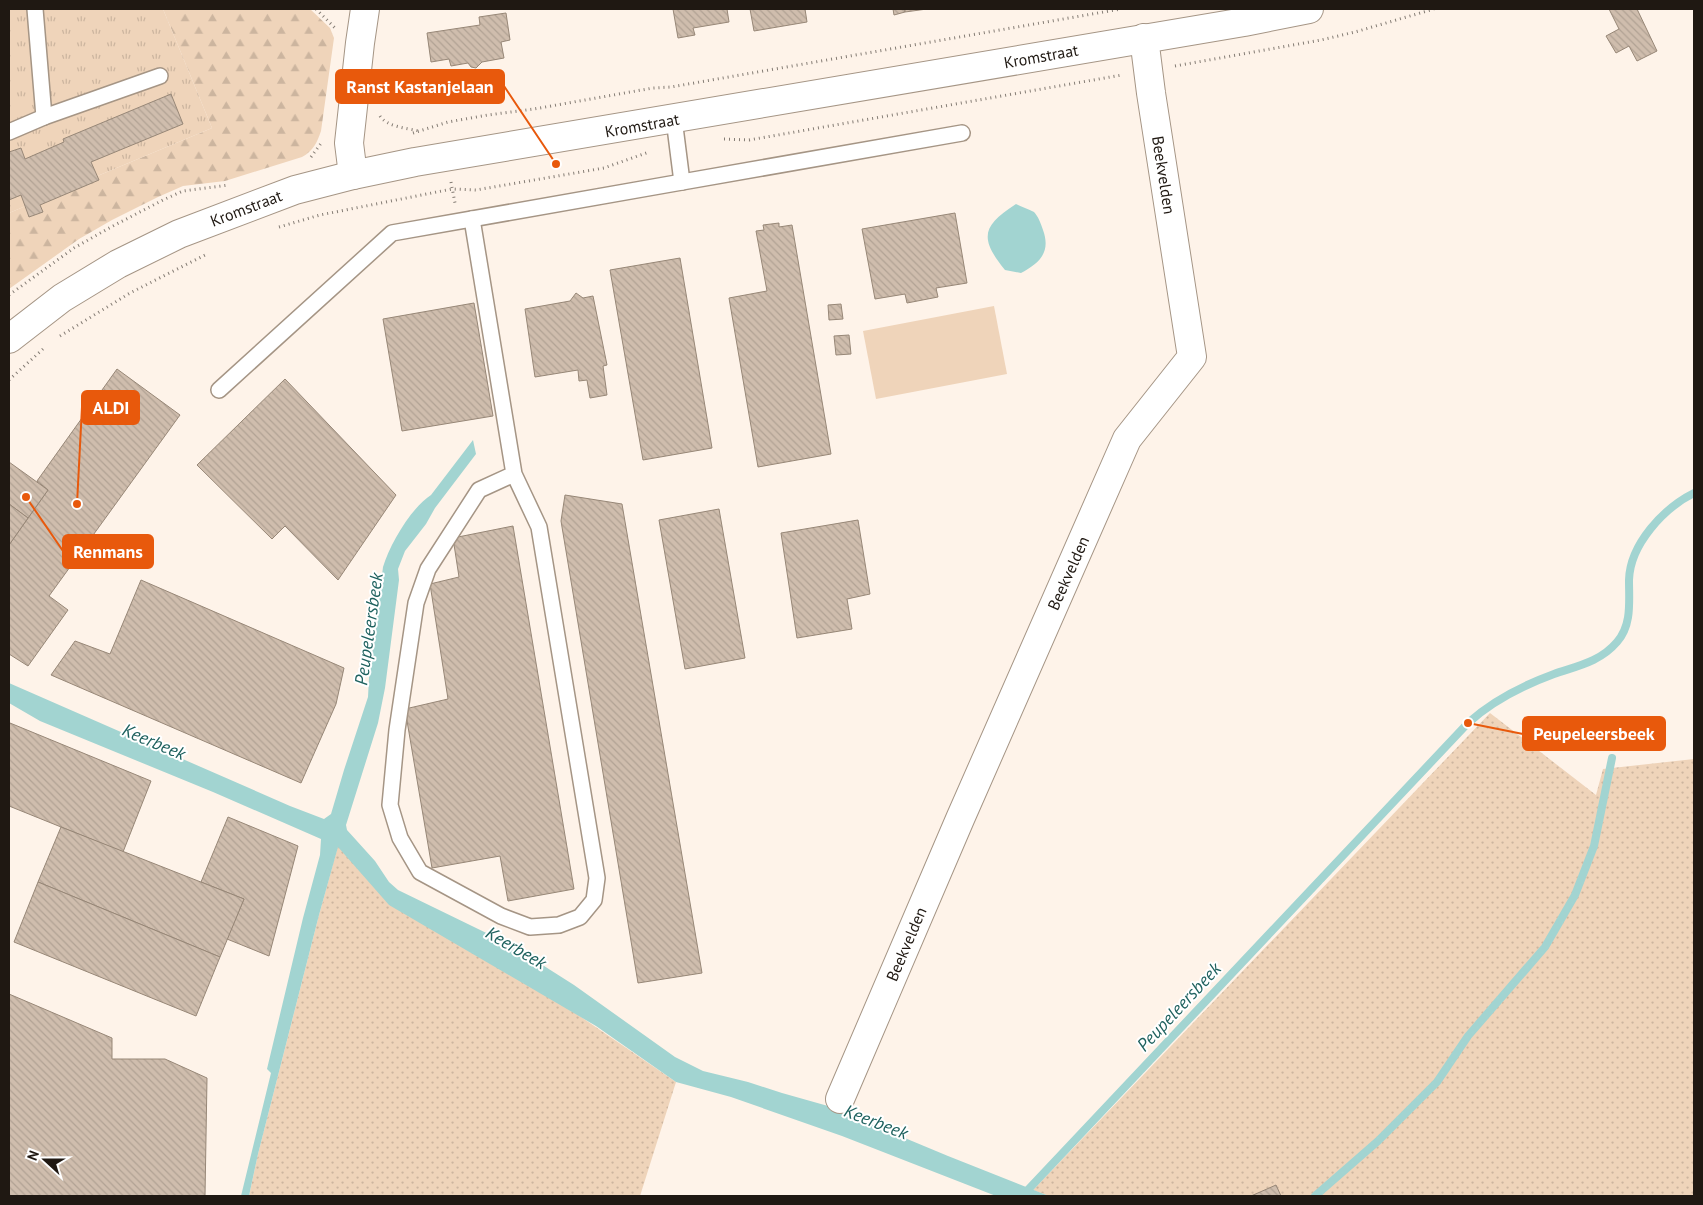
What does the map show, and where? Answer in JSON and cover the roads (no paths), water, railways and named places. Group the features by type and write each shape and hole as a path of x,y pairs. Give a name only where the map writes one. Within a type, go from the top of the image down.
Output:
{"main road":[{"path":"353,174 349,143 360,42 366,9"},
{"name":"Kromstraat","path":"9,338 62,298 110,269 179,234 295,190 353,174 1244,22 1309,9"},
{"name":"Beekvelden","path":"840,1099 960,819 1127,440 1192,357 1144,38"}],"lane":[{"path":"35,9 44,117"},
{"path":"9,132 44,117 160,76"},
{"path":"674,119 682,182"},
{"path":"219,390 392,233 962,133"},
{"path":"472,219 514,474 539,527 597,878 594,900 580,916 559,925 530,927 501,916 420,872 400,838 390,806 397,730 416,602 428,569 478,490 514,474"}],"water":[{"path":"1016,204 1034,212 1040,223 1046,245 1045,251 1038,261 1021,273 1005,270 988,241 988,233 996,219"},
{"path":"473,440 476,454 405,551 398,569 399,580 385,688 378,723 346,825 347,830 375,861 389,882 398,890 511,945 574,985 675,1057 703,1071 748,1082 828,1106 1049,1196 996,1196 842,1136 731,1097 676,1082 596,1026 389,905 338,847 258,1154 249,1196 241,1196 271,1073 267,1069 320,855 321,839 213,792 40,721 9,703 9,683 290,806 324,819 331,814 368,697 383,567 386,558 409,517 431,495"}],"waterway":[{"name":"Peupeleersbeek","path":"1024,1194 1468,723 1508,695 1543,678 1596,659 1617,642 1622,635 1627,621 1629,580 1635,553 1642,541 1661,518 1671,508 1694,493"},
{"path":"1315,1196 1378,1141 1437,1082 1468,1036 1545,947 1575,895 1594,846 1612,758"}],"place":[{"name":"Ranst Kastanjelaan","path":"556,164"},
{"name":"Renmans","path":"26,497"},
{"name":"ALDI","path":"77,504"},
{"name":"Peupeleersbeek","path":"1468,723"}],"water label":[{"name":"Keerbeek","path":"154,742"},
{"name":"Keerbeek","path":"516,948"},
{"name":"Keerbeek","path":"876,1122"}]}
